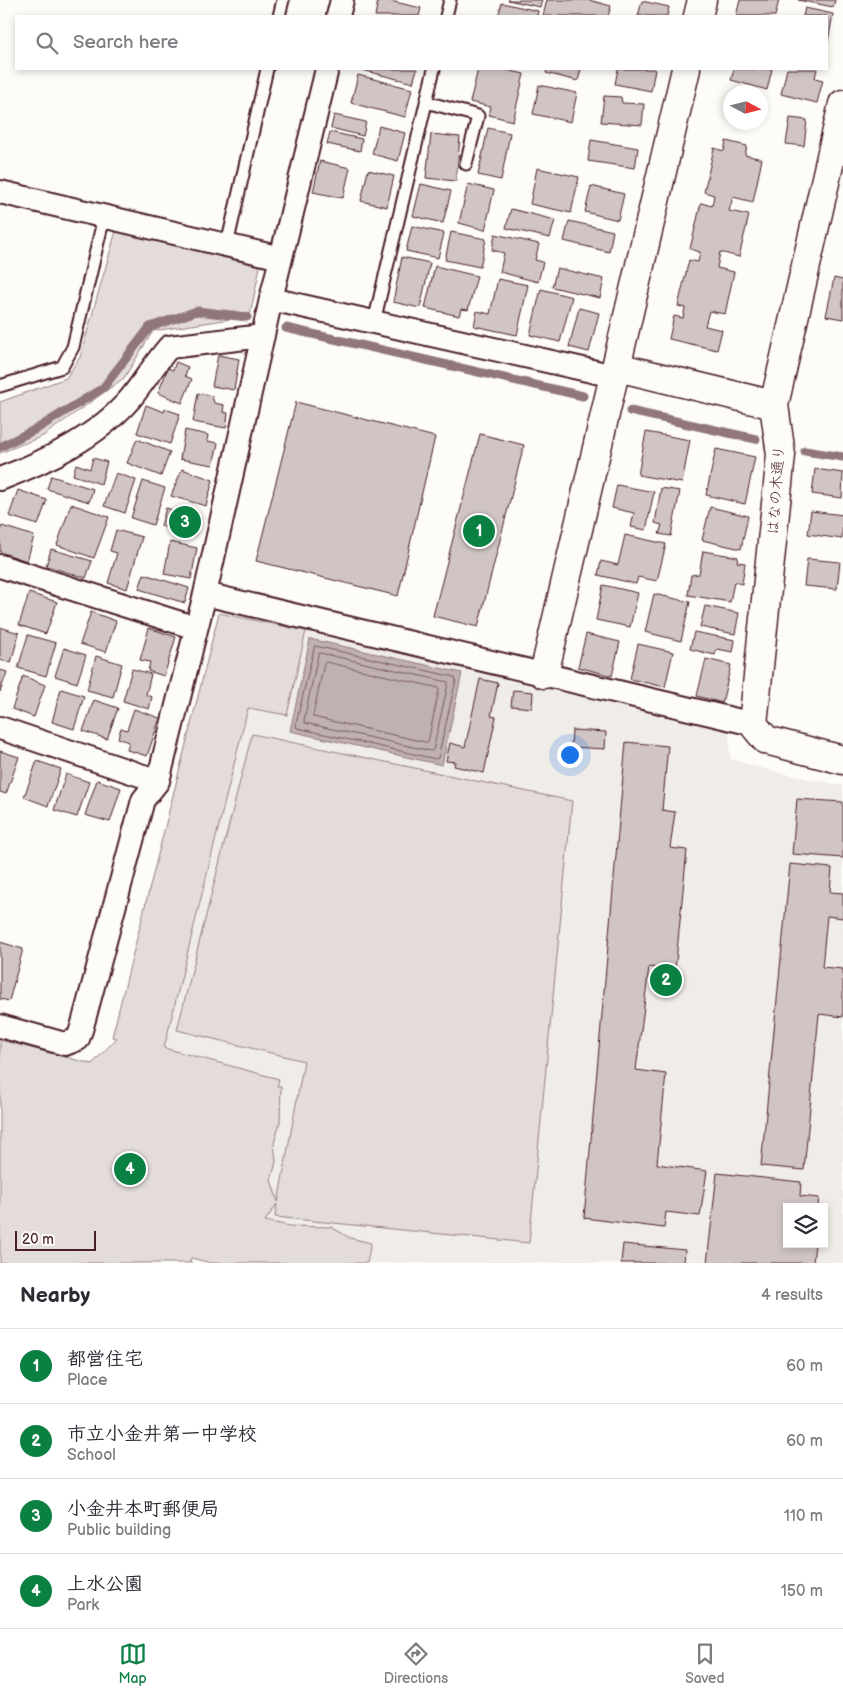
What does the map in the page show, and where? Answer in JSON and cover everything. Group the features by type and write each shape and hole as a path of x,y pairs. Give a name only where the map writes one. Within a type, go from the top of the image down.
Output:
{"street":[{"path":"338,15 342,0"},
{"path":"698,15 702,0"},
{"path":"0,1026 65,1044 78,1039 143,800 158,781 205,594 271,299 327,70"},
{"path":"544,674 686,70"},
{"name":"はなの木通り","path":"753,724 781,455 774,405 843,104"},
{"path":"0,192 281,258"},
{"path":"271,299 774,405"},
{"path":"0,479 36,464 74,444 105,424 130,399 158,359 169,347 263,336"},
{"path":"0,566 196,628"},
{"path":"205,594 753,724 766,740 843,760"},
{"path":"0,728 158,781"}],"lane":[{"path":"279,15 283,0"},
{"path":"446,15 450,0"},
{"path":"227,245 267,70"},
{"path":"374,322 434,70"},
{"path":"426,102 478,116 466,164"},
{"path":"0,386 62,367 73,347 104,217"}],"shaded area":[{"path":"118,224 262,257 250,316 153,331 124,378 43,436 0,453 0,402 66,378 80,357"},
{"path":"219,613 306,631 729,730 730,759 772,771 843,786 843,1263 239,1263 279,1079 112,1037"},
{"path":"219,613 306,631 287,715 248,708 164,1048 279,1079 277,1086 281,1086 280,1122 274,1143 276,1162 271,1180 278,1202 304,1061 177,1030 252,734 572,801 529,1243 275,1217 277,1204 265,1221 290,1226 331,1227 350,1238 371,1243 367,1263 211,1263 191,1258 190,1262 192,1263 0,1263 0,1040 92,1064 117,1038 112,1037"}],"water":[{"path":"310,639 462,673 442,765 290,731"}],"building":[{"path":"378,0 421,8 419,15 375,15"},
{"path":"508,0 542,0 540,7"},
{"path":"547,0 589,0 611,6 608,15 543,15"},
{"path":"740,0 779,0 775,15 736,15"},
{"path":"798,0 835,0 833,7"},
{"path":"642,1 669,7 667,15 638,15"},
{"path":"502,3 538,11 537,15 498,15"},
{"path":"805,8 833,14 828,42 828,15 803,15"},
{"path":"362,70 417,70 413,83"},
{"path":"478,70 507,70 524,74 513,121 489,115 491,107 470,102"},
{"path":"547,70 581,70 578,81 546,73"},
{"path":"618,70 655,70 651,91 615,84"},
{"path":"734,70 772,70 768,86 749,85 731,80"},
{"path":"787,70 817,70 815,78 823,80 817,103 781,94"},
{"path":"358,75 412,89 405,117 351,103"},
{"path":"539,85 577,93 571,122 533,114"},
{"path":"604,96 621,97 622,103 644,104 642,125 601,122"},
{"path":"334,115 366,122 363,136 331,128"},
{"path":"790,118 807,120 804,146 786,144"},
{"path":"379,126 405,133 398,161 372,154"},
{"path":"488,128 510,133 501,180 478,175"},
{"path":"330,132 362,139 360,151 327,144"},
{"path":"431,134 460,137 456,181 426,178"},
{"path":"591,140 638,148 635,168 588,161"},
{"path":"726,141 747,146 745,155 762,159 753,202 733,197 729,211 749,215 739,257 720,252 717,268 734,272 725,314 709,311 705,326 722,330 717,350 669,339 674,316 683,318 685,308 678,306 689,260 698,262 700,252 690,249 701,203 712,206 714,195 704,192 714,148 724,151"},
{"path":"320,161 350,168 343,198 313,192"},
{"path":"537,168 579,177 571,213 530,204"},
{"path":"368,170 394,176 387,207 361,201"},
{"path":"421,184 451,191 443,223 413,216"},
{"path":"468,184 494,190 485,230 459,223"},
{"path":"591,186 624,194 618,220 585,212"},
{"path":"511,209 555,220 550,238 506,228"},
{"path":"569,221 613,231 609,252 564,241"},
{"path":"412,226 444,233 438,258 406,251"},
{"path":"451,232 486,239 480,267 445,260"},
{"path":"495,234 539,244 535,260 543,262 538,282 500,272 504,253 492,250"},
{"path":"402,257 430,263 420,308 393,302"},
{"path":"435,266 477,276 468,310 461,309 459,316 425,308"},
{"path":"557,268 604,279 600,298 552,287"},
{"path":"834,278 843,280 843,319 826,316"},
{"path":"498,279 528,285 517,335 474,326 477,311 490,314"},
{"path":"541,289 572,297 560,342 530,335"},
{"path":"579,308 599,313 589,352 569,347"},
{"path":"218,355 239,359 234,390 212,386"},
{"path":"176,362 188,367 185,376 192,379 182,403 158,393 168,368 173,370"},
{"path":"198,393 212,396 214,403 224,405 223,412 228,413 226,428 193,422"},
{"path":"296,402 435,437 398,596 256,561"},
{"path":"146,405 164,412 165,409 180,414 170,444 137,433"},
{"path":"185,430 208,435 207,441 218,443 213,465 180,459"},
{"path":"646,432 690,440 682,483 638,475"},
{"path":"480,434 524,445 478,627 433,616"},
{"path":"137,439 170,452 161,476 127,463"},
{"path":"716,449 755,457 745,504 706,495"},
{"path":"93,458 107,462 101,484 73,475 76,464 90,469"},
{"path":"182,469 213,480 206,506 171,496"},
{"path":"815,469 843,473 842,498 812,494"},
{"path":"116,473 136,480 125,513 104,506"},
{"path":"51,476 93,489 89,502 47,489"},
{"path":"143,481 165,488 153,525 131,518"},
{"path":"617,485 654,492 646,530 631,527 634,513 612,508"},
{"path":"661,488 680,491 671,536 659,534 662,525 655,523"},
{"path":"18,490 47,500 38,525 9,516"},
{"path":"71,504 109,517 94,558 57,545"},
{"path":"710,507 748,516 741,549 702,540"},
{"path":"166,508 200,518 195,536 161,526"},
{"path":"811,511 843,515 842,539 808,534"},
{"path":"2,526 34,536 27,561 0,552 0,531"},
{"path":"116,530 142,537 127,589 108,583 117,553 110,551"},
{"path":"625,535 666,544 657,581 638,577 636,584 598,575 601,561 618,565"},
{"path":"170,542 197,548 191,579 164,574"},
{"path":"51,549 92,561 86,578 46,566"},
{"path":"703,551 738,557 737,562 745,563 742,584 734,582 730,602 688,595 691,575 699,574"},
{"path":"807,559 840,562 837,589 804,586"},
{"path":"144,574 189,588 185,603 139,589"},
{"path":"603,585 638,593 630,627 596,620"},
{"path":"29,593 57,602 46,634 19,625"},
{"path":"654,594 690,602 681,641 645,632"},
{"path":"705,606 739,613 735,634 700,627"},
{"path":"91,612 116,621 106,652 80,644"},
{"path":"0,627 19,633 11,663 0,660"},
{"path":"149,628 176,637 164,676 148,671 150,662 140,660"},
{"path":"694,632 735,640 733,652 717,649 715,655 690,649"},
{"path":"586,634 620,642 612,676 578,667"},
{"path":"28,635 56,643 46,676 18,668"},
{"path":"638,644 673,652 665,687 630,679"},
{"path":"64,648 86,655 77,683 55,676"},
{"path":"96,656 122,664 113,697 87,690"},
{"path":"706,659 731,665 722,703 697,696"},
{"path":"132,669 151,674 146,695 152,697 149,709 123,701"},
{"path":"0,670 7,672 0,692"},
{"path":"23,676 45,685 34,717 12,709"},
{"path":"480,679 498,683 491,716 496,717 484,773 454,766 455,762 446,761 450,743 465,747"},
{"path":"61,689 84,696 74,729 52,722"},
{"path":"513,690 533,692 532,708 511,706"},
{"path":"94,700 118,708 107,739 83,731"},
{"path":"134,709 160,718 147,756 127,750 129,742 118,738 121,728 127,730"},
{"path":"572,730 606,732 605,749 571,747"},
{"path":"626,742 668,746 662,810 675,812 670,848 687,850 675,971 649,967 636,1070 666,1074 657,1164 707,1171 700,1216 666,1212 664,1228 584,1218"},
{"path":"0,751 19,757 6,794 0,792"},
{"path":"37,761 61,769 48,806 24,797"},
{"path":"66,774 89,782 77,817 54,810"},
{"path":"97,780 121,788 110,822 85,815"},
{"path":"797,799 843,802 843,858 792,854"},
{"path":"790,864 832,868 830,892 843,893 843,918 827,916 822,967 843,969 843,1017 819,1014 804,1170 761,1166"},
{"path":"0,942 23,949 9,1001 0,999"},
{"path":"717,1173 801,1182 800,1196 819,1198 818,1203 783,1203 783,1248 815,1248 813,1263 707,1263"},
{"path":"623,1244 685,1250 684,1263 621,1263"}],"waterway":[{"path":"0,447 38,428 103,388 150,327 197,311 247,317"},
{"path":"286,328 583,396"},
{"path":"630,411 756,439"},
{"path":"805,451 843,457"}],"place":[{"name":"小金井本町郵便局","path":"185,522"},
{"name":"都営住宅","path":"479,531"},
{"name":"市立小金井第一中学校","path":"666,980"},
{"name":"上水公園","path":"130,1169"}]}
